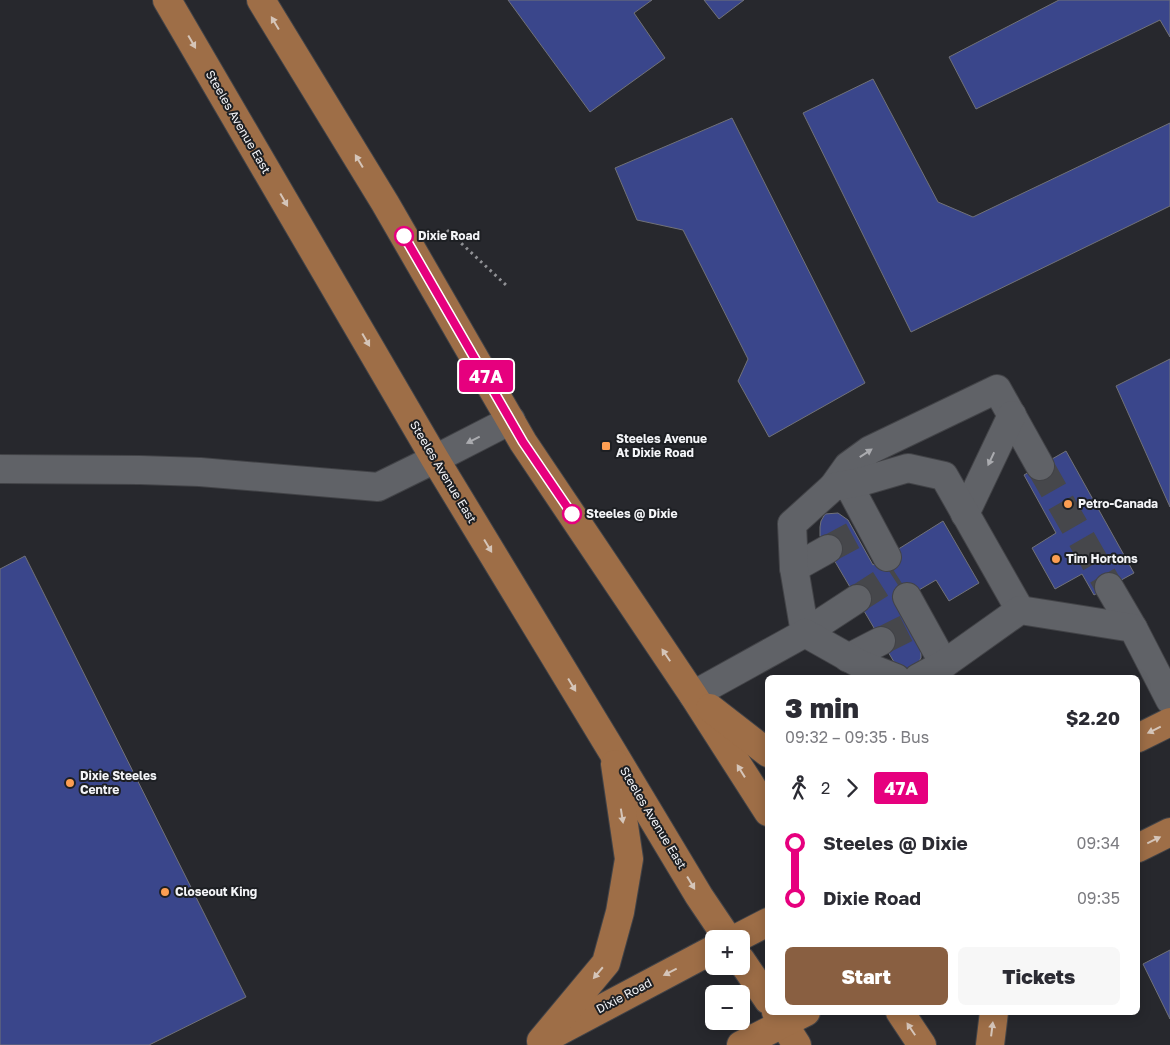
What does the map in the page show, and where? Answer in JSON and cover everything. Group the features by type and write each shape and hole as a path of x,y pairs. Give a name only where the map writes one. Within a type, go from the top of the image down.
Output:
{"main road":[{"name":"Steeles Avenue East","path":"167,0 435,459 699,896 722,930"},
{"path":"261,0 385,203 523,442 694,695 765,807"},
{"path":"694,695 765,751"},
{"path":"1140,737 1170,722"},
{"path":"538,1043 606,963 620,912 629,859 612,750"},
{"path":"1140,847 1170,832"},
{"path":"750,931 765,924"},
{"name":"Dixie Road","path":"538,1043 705,954"},
{"path":"750,973 765,996"},
{"path":"902,1015 922,1045"},
{"path":"990,1045 994,1015"},
{"path":"741,1045 790,1024"}],"lane":[{"path":"887,557 863,530 840,486 848,466 870,450 997,389 1040,466"},
{"path":"965,514 1012,415"},
{"path":"0,469 200,472 378,487 511,420"},
{"path":"804,633 794,568 792,524 840,486 908,468 944,476 1020,610"},
{"path":"794,568 828,549"},
{"path":"1109,587 1133,628 1170,700"},
{"path":"907,597 915,624 944,664"},
{"path":"694,695 804,633 857,599"},
{"path":"924,675 944,664 1020,610 1133,628"},
{"path":"804,633 860,664 888,675"},
{"path":"848,658 881,640"}],"path":[{"path":"447,230 507,286"}],"building":[{"path":"508,0 652,0 634,13 665,58 590,112"},
{"path":"704,0 744,0 719,19"},
{"path":"1059,0 1170,0 1170,37 1160,20 976,109 949,57"},
{"path":"873,79 938,202 973,217 1170,123 1170,206 911,332 803,113"},
{"path":"732,118 865,383 769,437 738,381 748,359 683,230 637,220 615,168"},
{"path":"1170,359 1170,507 1116,386"},
{"name":"Petro-Canada","path":"1066,451 1134,573 1094,595 1082,574 1055,589 1032,548 1056,533 1024,475"},
{"path":"838,513 848,520 873,565 943,521 979,583 949,601 936,580 895,604 921,647 921,658 910,669 901,668 894,662 820,536 821,521 825,514"},
{"name":"Dixie Steeles Centre","path":"25,556 246,997 149,1045 0,1045 0,569"},
{"path":"1170,950 1170,1019 1143,964"}],"tunnel":[{"path":"1040,466 1109,587"},
{"path":"828,549 856,534"},
{"path":"857,599 896,574"},
{"path":"881,641 909,627"}],"bus line":[{"name":"47A","path":"404,236 523,442 572,514"}],"place":[{"name":"Dixie Road","path":"404,236"},
{"name":"Steeles Avenue At Dixie Road","path":"606,446"},
{"name":"Petro-Canada","path":"1068,504"},
{"name":"Steeles @ Dixie","path":"572,514"},
{"name":"Tim Hortons","path":"1056,559"},
{"name":"Dixie Steeles Centre","path":"70,783"},
{"name":"Closeout King","path":"165,892"}]}
